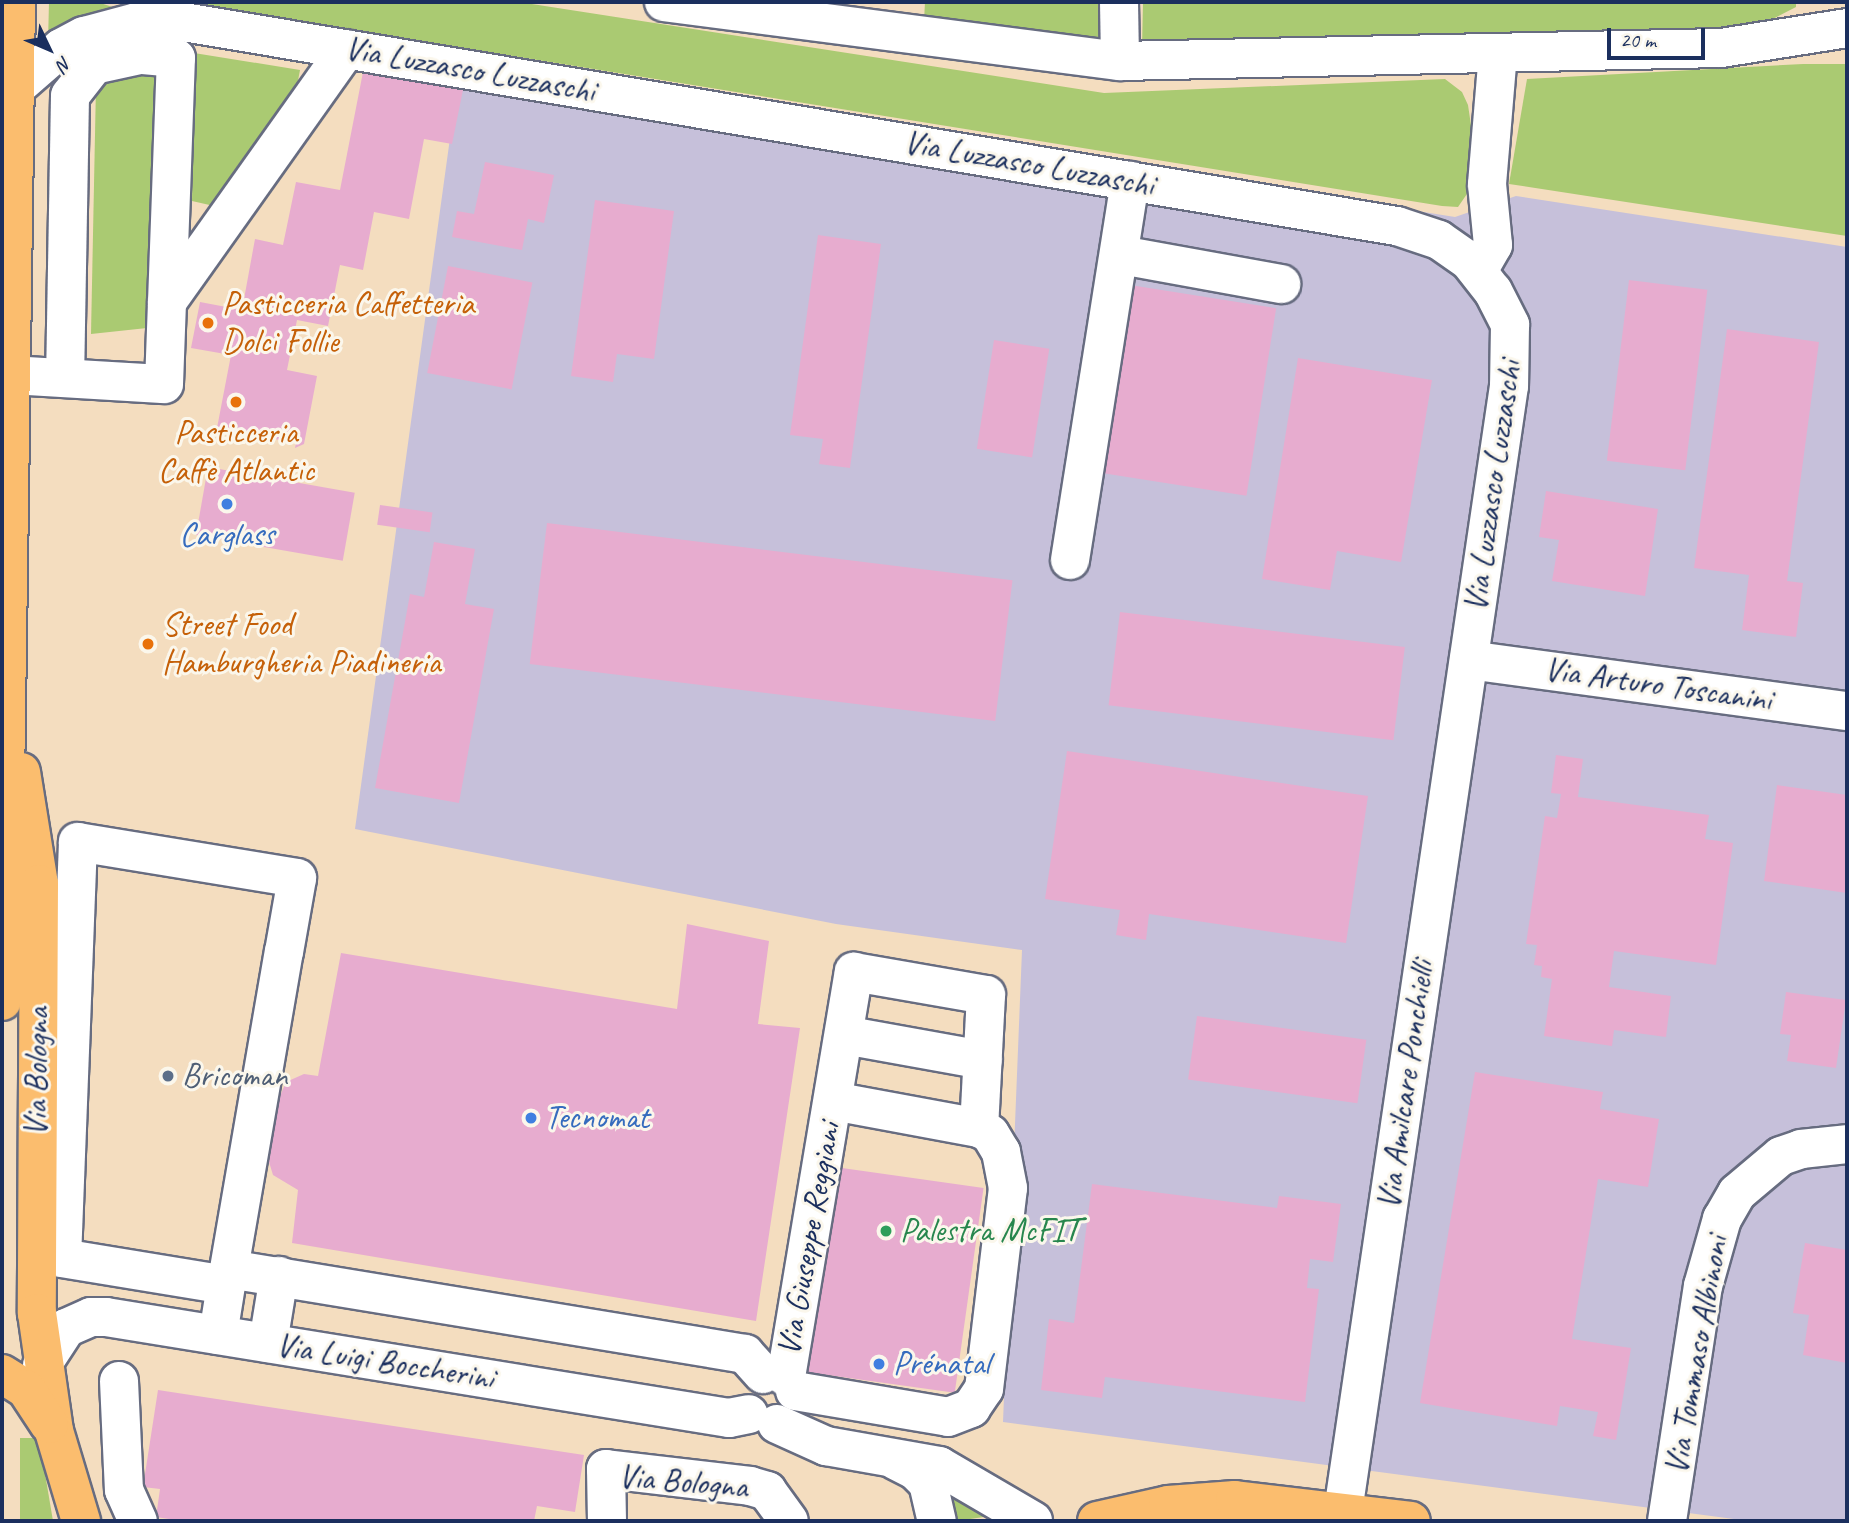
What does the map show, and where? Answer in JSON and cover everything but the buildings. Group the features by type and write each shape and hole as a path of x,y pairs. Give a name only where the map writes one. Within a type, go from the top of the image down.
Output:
{"main road":[{"name":"Via Bologna","path":"2,1001 8,198 16,2"},
{"name":"Via Bologna","path":"6,716 25,784 39,884 35,1254 42,1365 54,1432 81,1521"},
{"name":"Via Bologna","path":"2,1374 26,1389 54,1432"},
{"path":"1097,1521 1210,1500 1411,1521"}],"street":[{"name":"Via Luzzasco Luzzaschi","path":"131,2 172,20"},
{"path":"664,2 887,16 1120,61 1721,48 1831,19"},
{"path":"1119,2 1120,61"},
{"name":"Via Luzzasco Luzzaschi","path":"14,89 61,48 84,36 137,22 172,20 1397,226 1457,250 1478,271 1503,309 1512,346 1469,660"},
{"path":"167,302 347,49"},
{"path":"1478,271 1493,245 1487,184 1498,53"},
{"path":"8,398 65,378 164,384 176,58 140,55 94,65 70,96 65,378"},
{"path":"1070,560 1121,255 1130,181"},
{"path":"1121,255 1281,284"},
{"name":"Via Arturo Toscanini","path":"1469,660 1847,711"},
{"name":"Via Amilcare Ponchielli","path":"1343,1516 1469,660"},
{"name":"Via Luigi Boccherini","path":"228,1277 297,878 78,842 62,1258 228,1277 279,1276 745,1354 781,1381"},
{"name":"Via Giuseppe Reggiani","path":"833,1101 979,1128 995,1140 1008,1175 984,1389 979,1402 948,1417 781,1381 855,972 986,995 979,1128"},
{"path":"844,1035 983,1060"},
{"name":"Via Tommaso Albinoni","path":"1667,1521 1703,1286 1722,1219 1737,1193 1781,1156 1801,1149 1847,1144"},
{"path":"268,1343 279,1276"},
{"path":"218,1335 228,1277"},
{"name":"Via Luigi Boccherini","path":"42,1365 66,1328 91,1317 729,1418 763,1419 810,1442 954,1473 1033,1521"},
{"path":"119,1381 124,1490 138,1521"},
{"path":"763,1419 794,1411 781,1381"},
{"name":"Via Luigi Boccherini","path":"887,1457 915,1470 928,1483 937,1521"},
{"name":"Via Bologna","path":"607,1521 606,1469 750,1486 767,1491 789,1521"}],"shaded area":[{"path":"461,58 1455,217 1516,196 1847,247 1847,1521 1749,1521 1003,1422 1022,950 836,924 355,829"}],"green space":[{"path":"49,2 97,2 122,10 48,42"},
{"path":"178,2 519,2 1104,93 1445,79 1462,92 1468,105 1472,132 1469,191 1458,207 1442,206"},
{"path":"925,2 1107,2 1108,46 924,21"},
{"path":"1143,2 1796,2 1796,7 1736,38 1142,48"},
{"path":"194,53 300,70 296,91 214,206 192,201"},
{"path":"1847,64 1847,236 1509,184 1527,79"},
{"path":"158,69 147,328 91,334 96,85"},
{"path":"20,1438 39,1438 53,1521 20,1521"},
{"path":"948,1488 991,1516 956,1521"}],"place":[{"name":"Pasticceria Caffetteria Dolci Follie","path":"208,323"},
{"name":"Pasticceria Caffè Atlantic","path":"236,402"},
{"name":"Carglass","path":"227,504"},
{"name":"Street Food Hamburgheria Piadineria","path":"148,644"},
{"name":"Bricoman","path":"168,1076"},
{"name":"Tecnomat","path":"531,1118"},
{"name":"Palestra McFIT","path":"886,1231"},
{"name":"Prénatal","path":"879,1364"}]}
